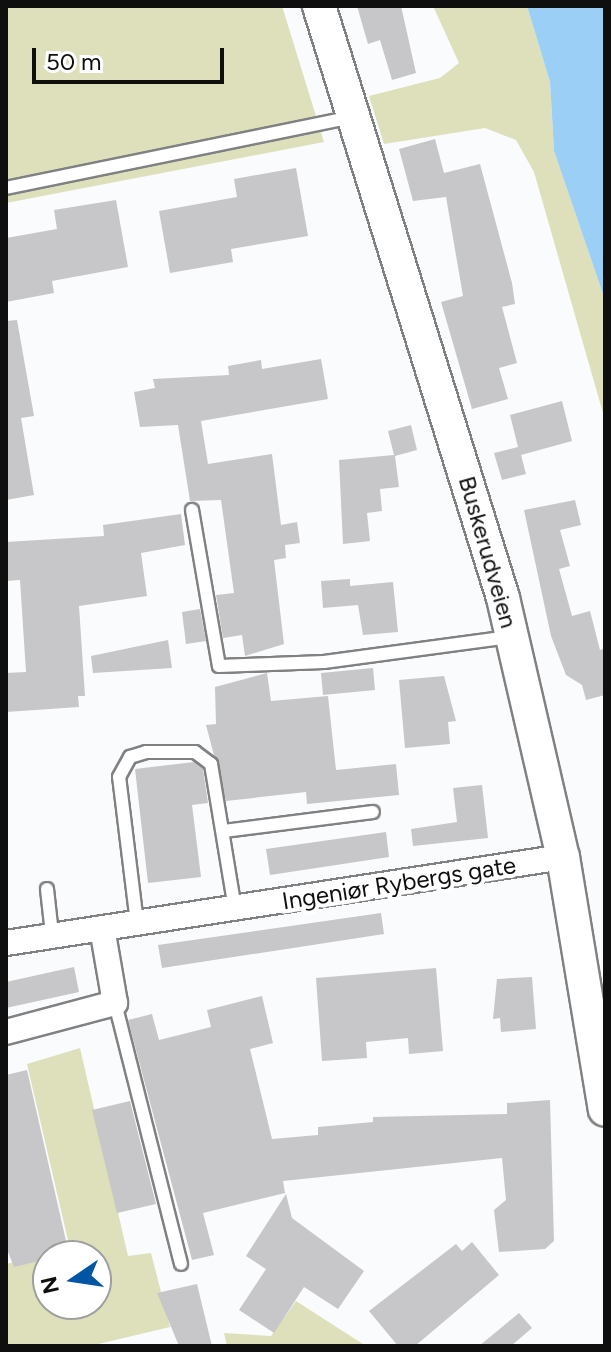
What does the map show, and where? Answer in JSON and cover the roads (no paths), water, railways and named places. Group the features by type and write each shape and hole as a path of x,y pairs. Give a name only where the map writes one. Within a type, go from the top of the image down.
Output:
{"main road":[{"name":"Buskerudveien","path":"319,6 512,636 563,857 604,1071 605,1110"}],"street":[{"name":"Ingeniør Rybergs gate","path":"6,943 563,857"},
{"path":"6,1032 115,1003 102,928"}],"lane":[{"path":"6,188 354,117"},
{"path":"192,510 219,666 324,662 512,636"},
{"path":"137,923 119,777 130,757 173,749 206,758 224,831 235,909"},
{"path":"224,831 373,812"},
{"path":"47,889 52,934"},
{"path":"115,1003 181,1264"}],"water":[{"path":"527,6 605,6 605,300 554,151 550,82"}]}
